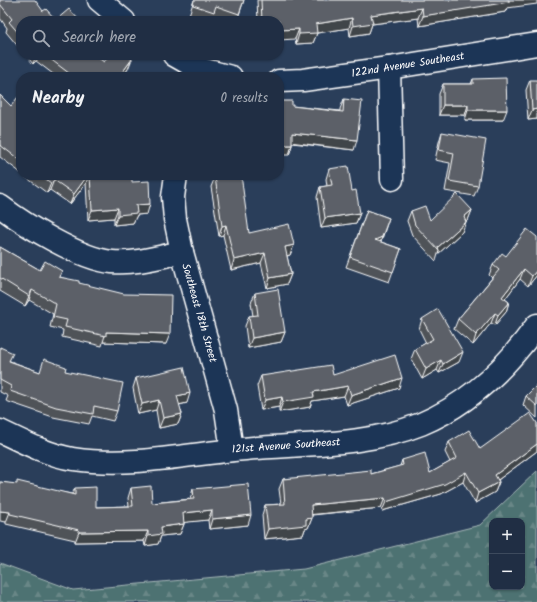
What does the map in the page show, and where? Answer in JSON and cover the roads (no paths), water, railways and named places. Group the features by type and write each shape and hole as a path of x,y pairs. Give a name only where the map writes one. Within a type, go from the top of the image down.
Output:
{"street":[{"path":"99,0 118,16"},
{"name":"122nd Avenue Southeast","path":"284,81 303,80 389,68 537,44"},
{"path":"183,60 208,72"},
{"path":"389,68 392,180"},
{"name":"Southeast 18th Street","path":"176,180 174,212 182,252 226,410 232,450"},
{"path":"0,206 58,242 86,255 111,262 139,261 182,252"},
{"name":"121st Avenue Southeast","path":"0,431 56,454 97,461 164,459 232,450 361,440 390,435 422,423 472,394 502,367 522,346 537,325"}]}
